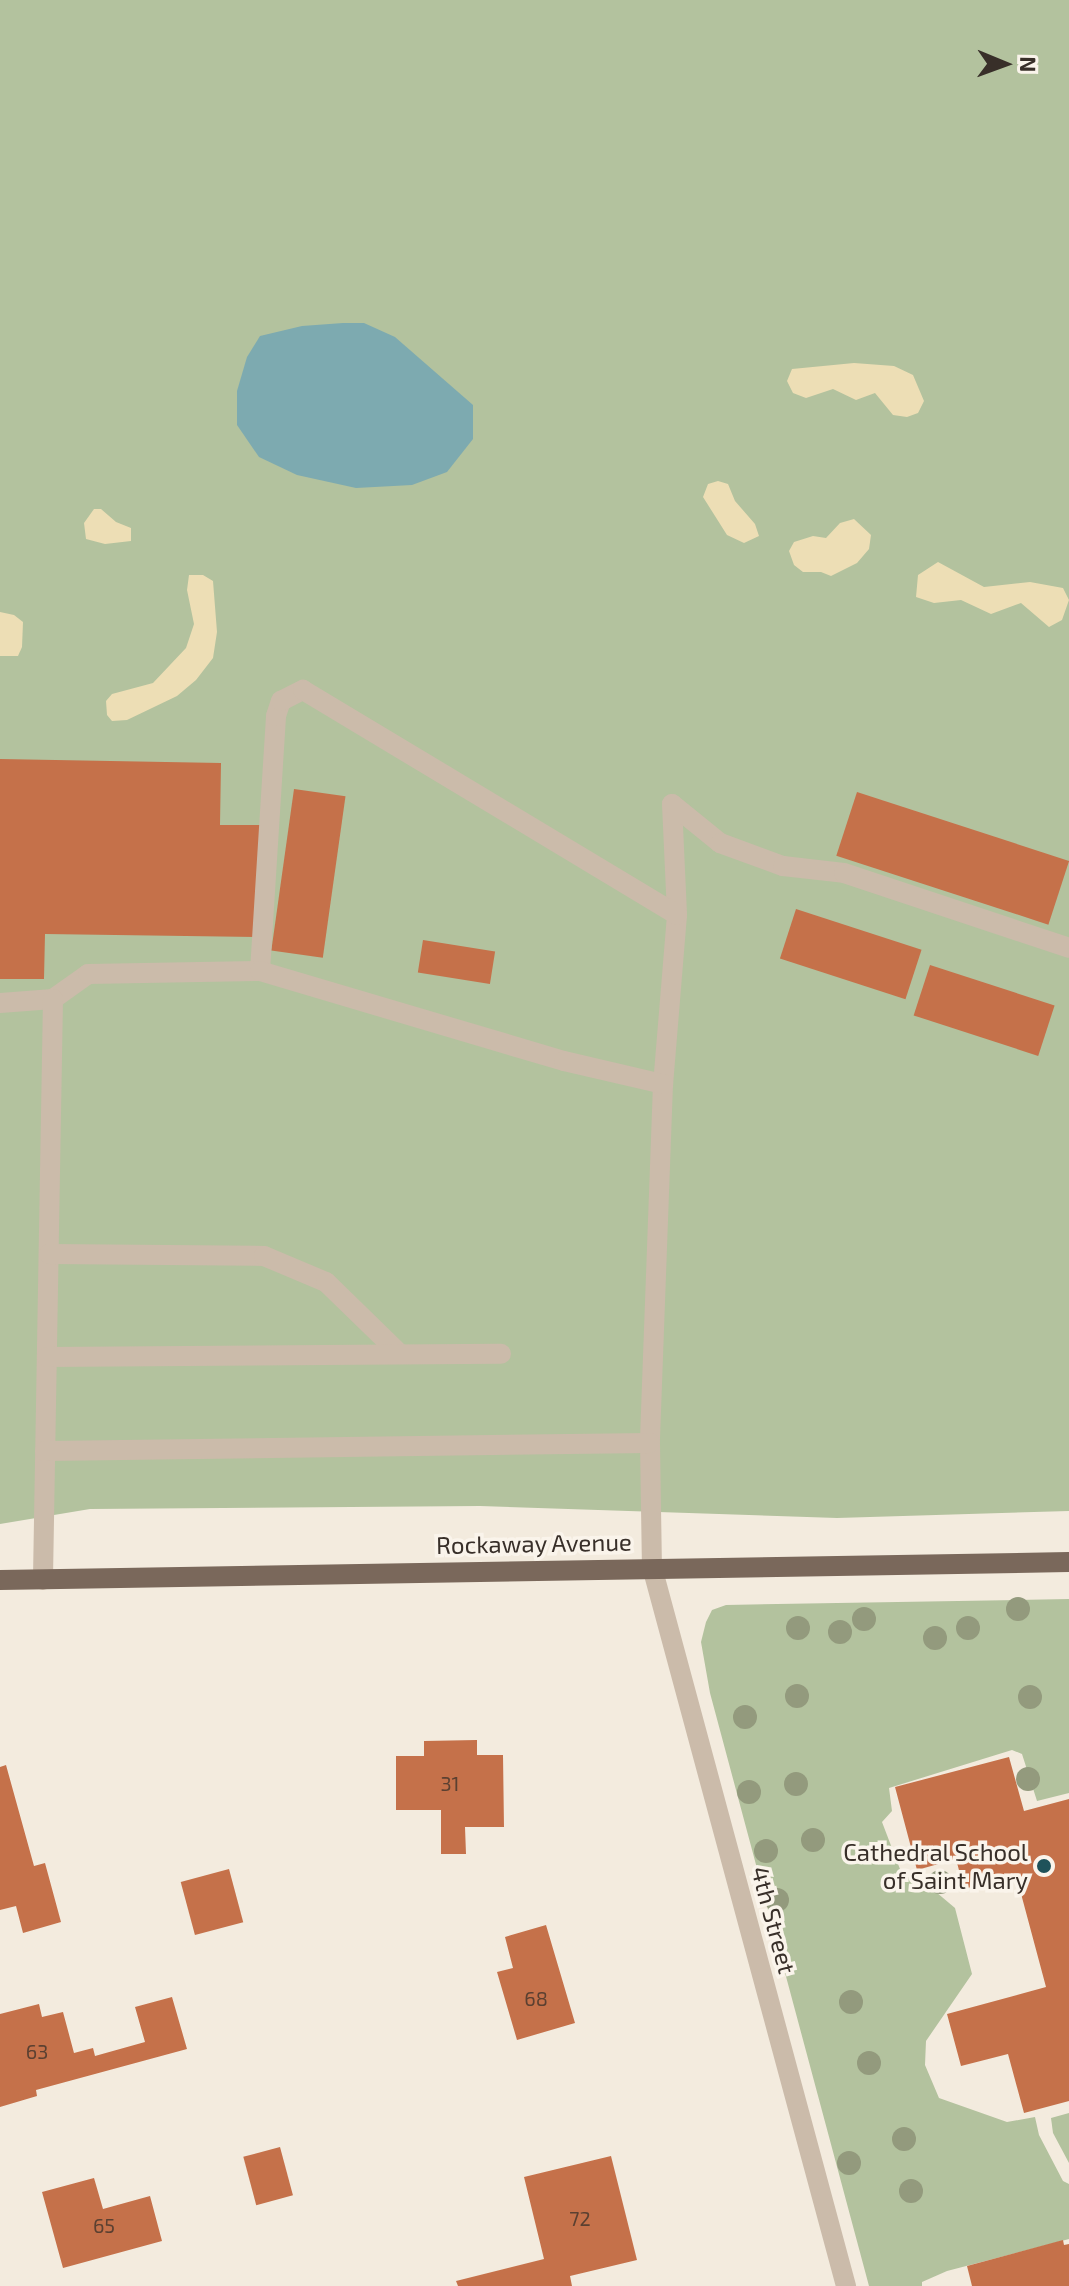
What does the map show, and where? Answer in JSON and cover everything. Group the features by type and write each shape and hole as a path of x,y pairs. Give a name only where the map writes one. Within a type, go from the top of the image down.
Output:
{"main road":[{"name":"Rockaway Avenue","path":"0,1580 1069,1562"}],"street":[{"path":"260,971 276,716 281,701 303,690 677,915"},
{"name":"4th Street","path":"846,2286 652,1567 650,1443 663,1084 677,915 672,804 720,843 732,848 783,866 844,873 1069,948"},
{"path":"0,1003 53,999 88,974 260,971 564,1061 663,1084"},
{"path":"43,1580 53,999"},
{"path":"49,1254 264,1256 326,1282 400,1354"},
{"path":"47,1357 501,1354"},
{"path":"45,1451 650,1443"}],"green space":[{"path":"0,0 1069,0 1069,1511 837,1518 480,1506 90,1509 0,1524"},
{"path":"1069,1599 1069,1793 1037,1801 1022,1754 1012,1750 889,1788 892,1811 882,1822 903,1877 917,1876 955,1908 972,1974 926,2041 925,2065 939,2098 1007,2122 1035,2117 1039,2135 1063,2181 1069,2184 1069,2239 947,2271 922,2282 922,2286 869,2286 710,1693 701,1642 706,1622 712,1610 726,1605"},
{"path":"1069,2113 1069,2163 1053,2133 1051,2118"}],"sand":[{"path":"854,363 894,366 913,375 924,401 918,413 907,417 893,415 875,393 856,400 833,389 806,398 793,393 787,381 792,369"},
{"path":"718,481 728,484 735,501 755,524 759,536 744,543 727,535 703,497 708,484"},
{"path":"94,509 101,509 116,522 131,528 131,541 105,544 86,539 84,523"},
{"path":"854,519 871,535 869,549 857,563 831,576 821,572 803,572 794,565 789,551 794,542 813,536 826,538 840,523"},
{"path":"938,562 984,587 1030,582 1063,588 1069,600 1062,620 1049,627 1021,603 991,614 961,600 934,603 916,597 918,575"},
{"path":"189,575 203,575 213,581 217,632 213,658 196,680 177,696 127,720 112,721 107,715 106,701 112,694 153,683 186,648 194,624 187,590"},
{"path":"0,612 14,615 23,622 22,647 18,656 0,656"}],"water":[{"path":"364,323 395,337 473,405 473,439 447,472 412,485 356,488 297,475 259,457 237,425 237,391 247,357 260,336 302,326"}],"building":[{"path":"0,759 221,763 220,825 262,825 260,937 45,934 44,979 0,979"},
{"path":"294,789 345,796 323,958 271,950"},
{"path":"857,792 1069,861 1048,925 836,856"},
{"path":"796,909 922,950 905,999 780,958"},
{"path":"423,940 495,951 490,984 418,973"},
{"path":"930,965 1055,1005 1038,1056 914,1015"},
{"path":"477,1740 477,1755 503,1755 504,1827 465,1827 466,1854 441,1854 441,1810 396,1810 396,1756 424,1756 424,1741"},
{"path":"1009,1757 1024,1811 1069,1799 1069,2101 1024,2113 1008,2054 961,2066 947,2014 1046,1987 1016,1875 964,1889 956,1859 917,1870 895,1787"},
{"path":"6,1765 34,1866 45,1863 61,1922 23,1933 16,1906 0,1910 0,1767"},
{"path":"229,1869 243,1922 195,1935 181,1882"},
{"path":"546,1925 575,2023 517,2040 497,1972 513,1968 505,1937"},
{"path":"172,1997 187,2049 36,2090 37,2096 0,2107 0,2014 39,2004 42,2017 63,2012 74,2053 93,2048 95,2056 145,2042 135,2007"},
{"path":"280,2147 293,2195 256,2205 243,2157"},
{"path":"611,2156 637,2260 570,2276 572,2286 458,2286 456,2281 544,2259 524,2177"},
{"path":"94,2178 103,2209 150,2196 162,2241 63,2268 42,2192"},
{"path":"1063,2240 1064,2245 1069,2244 1069,2286 972,2286 967,2266"}],"place":[{"name":"Cathedral School of Saint Mary","path":"1044,1866"}]}
